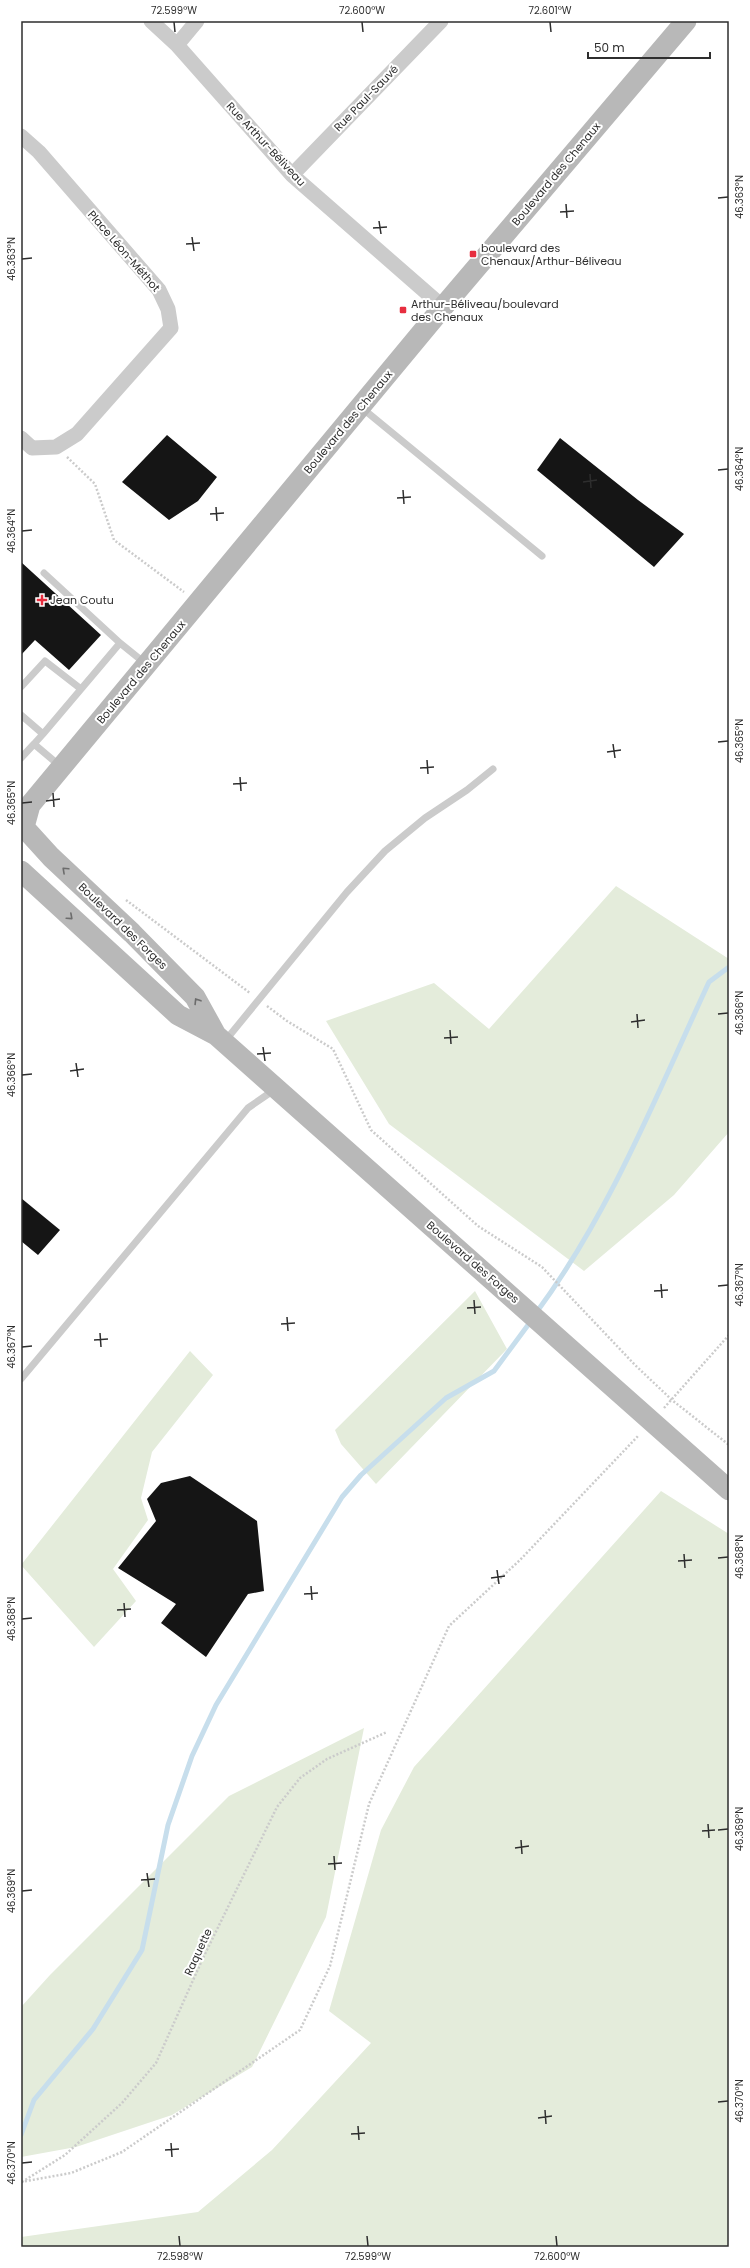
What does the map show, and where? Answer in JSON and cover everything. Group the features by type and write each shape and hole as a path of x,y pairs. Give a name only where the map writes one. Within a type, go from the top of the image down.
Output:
{"street":[{"name":"Rue Arthur-Béliveau","path":"151,21 177,44 292,175 443,307"},
{"path":"177,44 197,21"},
{"name":"Rue Paul-Sauvé","path":"292,175 441,21"},
{"name":"Boulevard des Chenaux","path":"22,827 30,805 443,307 686,21"},
{"name":"Place Léon-Méthot","path":"21,136 39,152 159,290 168,309 171,328 77,434 56,447 32,448 21,438"},
{"name":"Boulevard des Forges","path":"22,827 51,857 132,933 195,997 220,1039"},
{"name":"Boulevard des Forges","path":"21,871 178,1016 220,1039 729,1490"}],"lane":[{"path":"361,406 542,556"},
{"path":"44,573 120,643 147,665"},
{"path":"21,758 120,643"},
{"path":"21,687 45,661 81,689"},
{"path":"21,715 43,734"},
{"path":"34,744 62,767"},
{"path":"220,1039 259,1000 347,892 385,851 425,818 467,790 493,770"},
{"path":"21,1379 248,1108 276,1089"}],"path":[{"path":"56,447 95,484 114,540 198,603"},
{"path":"125,899 287,1021 333,1049 371,1130 478,1226 542,1268 635,1365 672,1400 729,1445"},
{"path":"21,2183 71,2173 122,2152 300,2030 330,1966 369,1804 449,1626 520,1560 672,1400 729,1335"},
{"name":"Raquette","path":"21,2183 24,2179 71,2150 122,2103 156,2063 203,1958 277,1807 300,1778 327,1759 387,1732"}],"green space":[{"path":"616,886 729,959 729,1132 674,1195 584,1271 389,1124 326,1021 434,983 489,1029"},
{"path":"475,1291 507,1349 376,1484 341,1444 335,1430"},
{"path":"190,1351 213,1375 152,1452 141,1498 148,1520 113,1569 136,1601 94,1647 21,1565"},
{"path":"661,1491 729,1534 729,2247 21,2247 21,2237 198,2212 272,2150 371,2043 329,2011 381,1830 414,1767"},
{"path":"364,1728 326,1917 252,2067 172,2115 76,2147 21,2157 21,2007 50,1975 229,1796"}],"building":[{"path":"167,435 217,477 198,501 169,520 122,482"},
{"path":"560,438 638,500 684,534 654,567 537,470"},
{"name":"Jean Coutu","path":"21,562 101,635 69,670 35,640 21,655"},
{"path":"21,1198 60,1230 38,1255 21,1241"},
{"path":"190,1476 257,1521 264,1591 248,1594 206,1657 161,1623 176,1604 118,1568 156,1521 147,1499 161,1483"}],"waterway":[{"path":"536,1313 563,1275 610,1194 651,1110 709,982 729,967"},
{"path":"21,2135 34,2100 93,2029 142,1950 168,1825 192,1756 216,1705 342,1497 361,1475 446,1398 494,1371 531,1321"}],"place":[{"name":"boulevard des Chenaux/Arthur-Béliveau","path":"473,254"},
{"name":"Arthur-Béliveau/boulevard des Chenaux","path":"403,310"},
{"name":"Jean Coutu","path":"42,600"}]}
